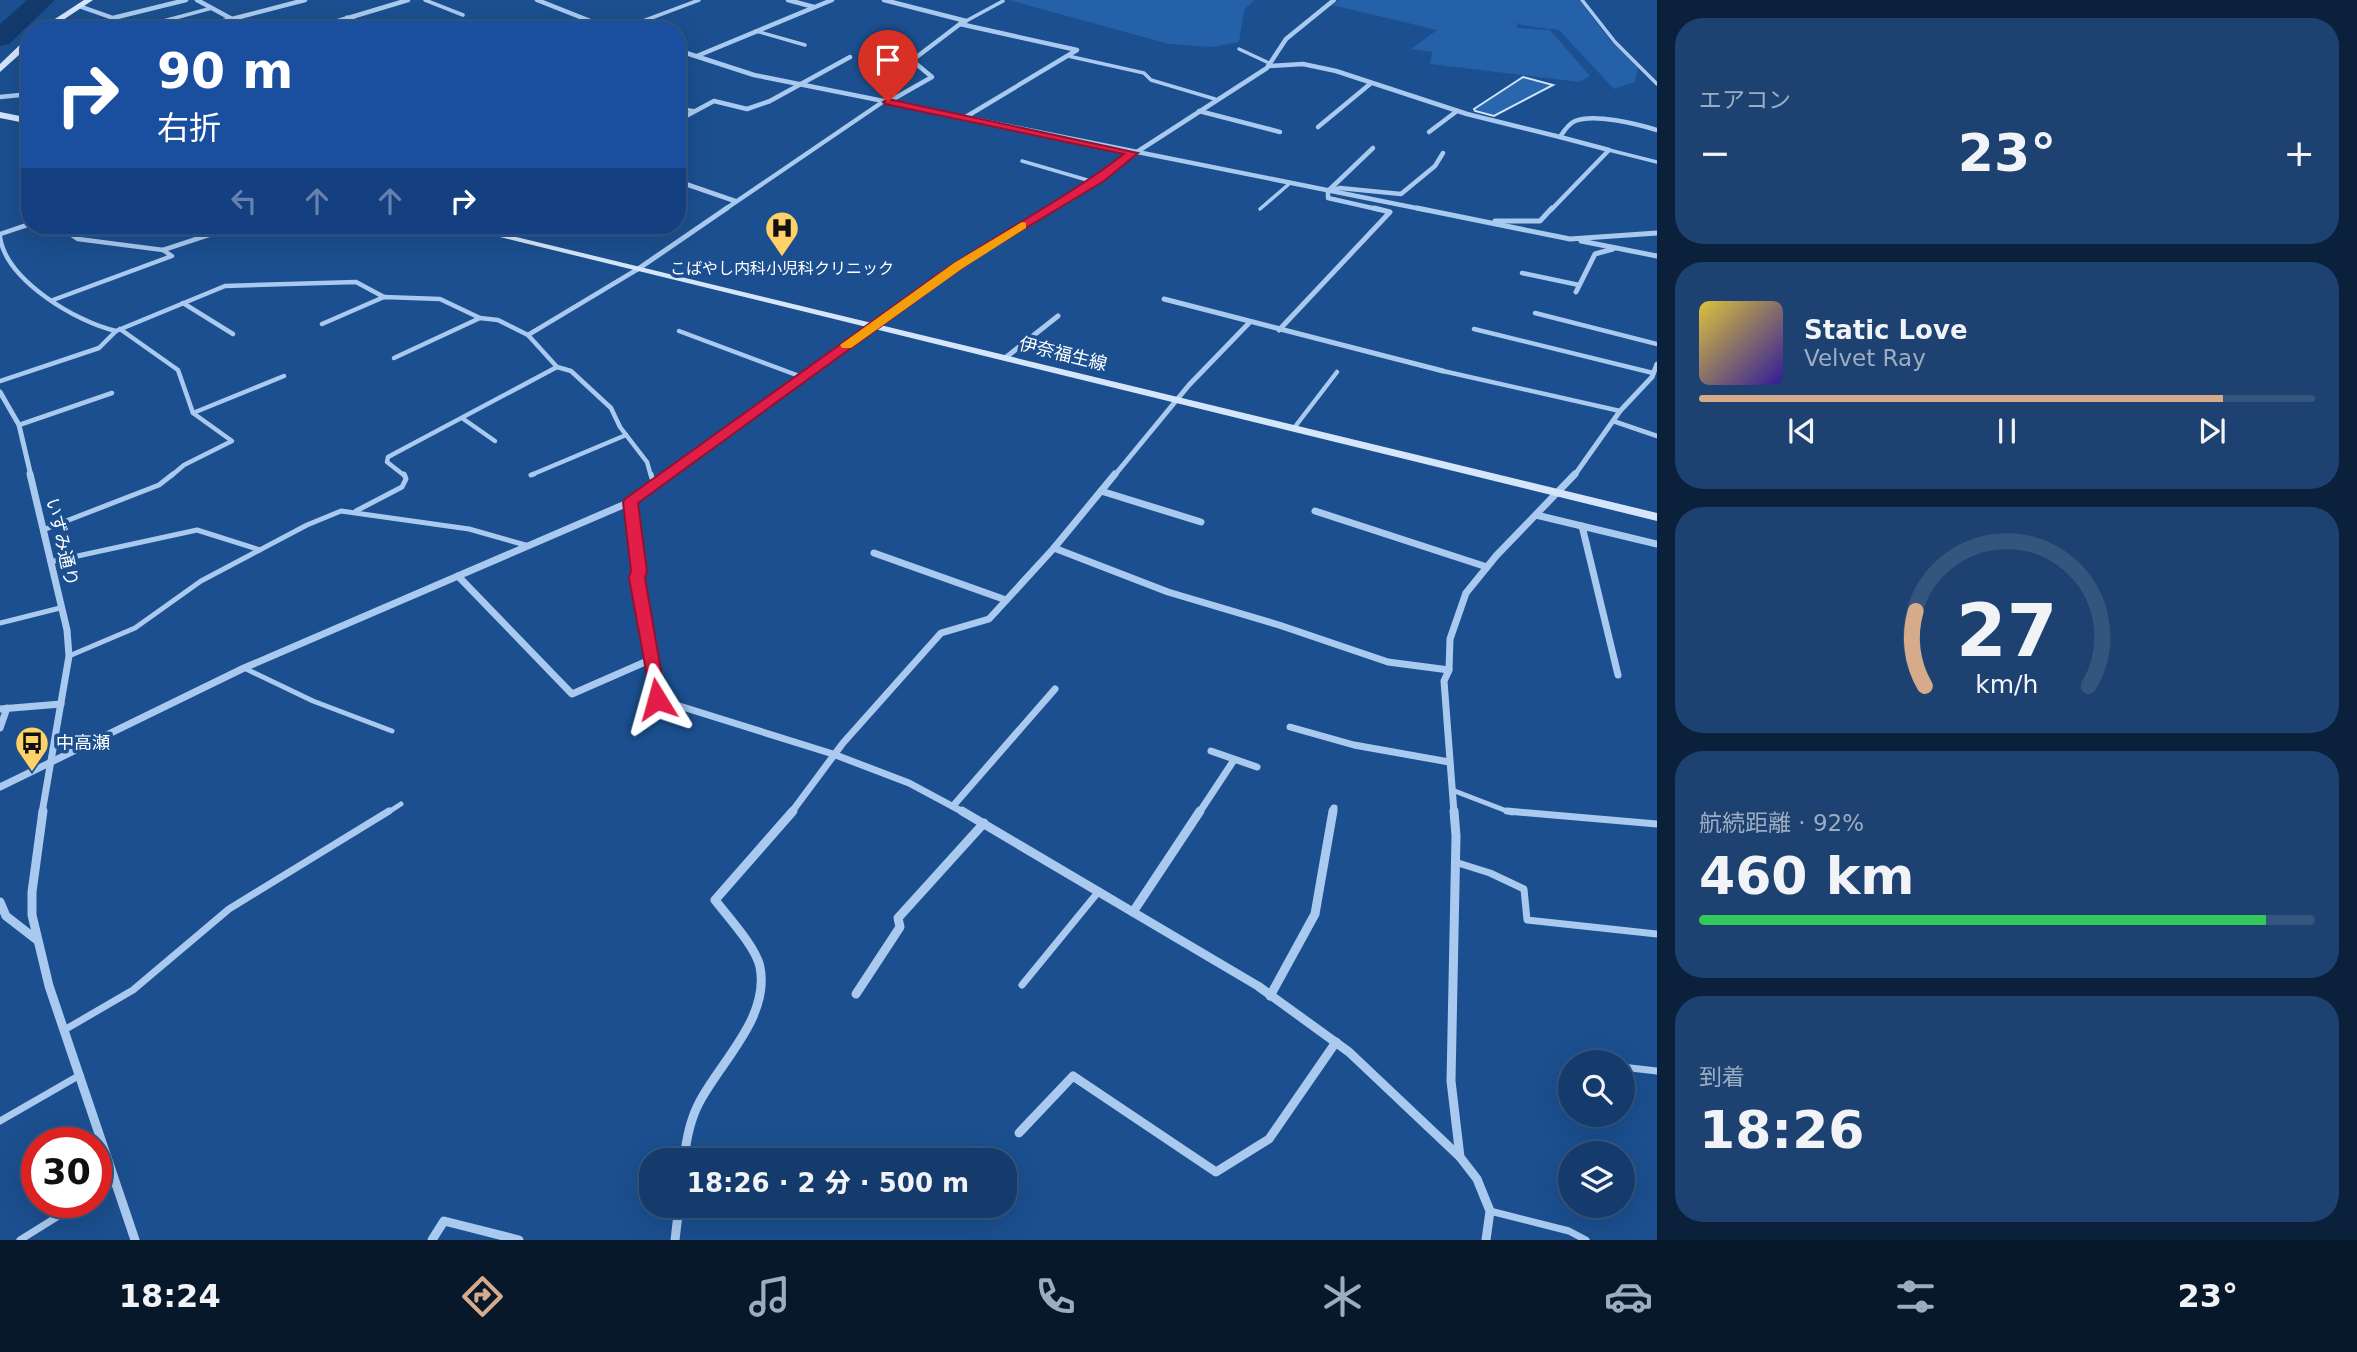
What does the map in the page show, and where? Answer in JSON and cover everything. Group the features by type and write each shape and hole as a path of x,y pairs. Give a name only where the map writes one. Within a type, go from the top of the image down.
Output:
{"main road":[{"path":"56,21 89,0"},
{"path":"0,69 21,50"},
{"path":"0,114 21,119"},
{"name":"伊奈福生線","path":"496,235 1657,517"}],"street":[{"path":"79,6 113,18 186,0"},
{"path":"197,0 232,19"},
{"path":"223,21 305,0"},
{"path":"335,21 408,0"},
{"path":"537,0 547,1 593,21"},
{"path":"788,0 815,7"},
{"path":"697,56 832,0"},
{"path":"884,0 966,21"},
{"path":"0,787 244,668 630,502 979,251 1094,182 1133,153 1268,64 1290,36 1334,0"},
{"path":"638,270 735,201 886,102 932,77 914,62 914,59 966,21"},
{"path":"960,24 1077,50 963,118"},
{"path":"686,53 725,67 800,84 1133,153 1657,256"},
{"path":"686,116 714,101 747,109 770,101 850,57"},
{"path":"1268,64 1303,64 1336,71 1457,111 1609,150 1541,221 1478,221"},
{"path":"1318,127 1370,84"},
{"path":"0,97 21,95"},
{"path":"1199,111 1280,132"},
{"path":"1429,132 1457,111"},
{"path":"1560,137 1571,122 1582,119 1629,123 1657,130"},
{"path":"1279,330 1390,212 1328,198 1328,188 1373,148"},
{"path":"1328,192 1340,188 1401,194 1435,166 1443,153"},
{"path":"686,184 735,201"},
{"path":"1570,239 1657,233"},
{"path":"1576,292 1595,254 1617,248"},
{"path":"1164,299 1443,371"},
{"path":"1005,358 1058,316"},
{"path":"685,1148 699,1103 738,1045 758,998 761,966 715,900 784,823 834,754 941,633 953,627 981,624 989,619 1054,548 1177,400 1249,323"},
{"path":"1460,1157 1451,1082 1455,862 1444,681 1449,670 1450,639 1466,593 1536,515 1560,494 1620,411 1653,373 1657,364"},
{"name":"いずみ通り","path":"0,392 19,425 67,630 69,656 49,761 32,892 37,940 135,1240"},
{"path":"1101,491 1201,522"},
{"path":"630,502 639,571 637,578 657,699 834,754 909,783 984,823 1270,996 1336,1042 1460,1157 1477,1179 1490,1211 1486,1240"},
{"path":"1315,511 1487,567"},
{"path":"1536,515 1657,544"},
{"path":"1582,526 1618,675"},
{"path":"1054,548 1168,592 1279,625 1388,662 1449,670"},
{"path":"874,553 1006,600"},
{"path":"458,576 572,695 652,659"},
{"path":"953,806 1055,689"},
{"path":"0,728 4,709 61,704"},
{"path":"1290,727 1353,745 1449,762"},
{"path":"1211,751 1256,767"},
{"path":"1133,912 1234,760"},
{"path":"1270,996 1315,914 1335,808"},
{"path":"856,994 900,927 898,918 984,823"},
{"path":"0,902 6,916 37,940"},
{"path":"1019,1133 1073,1076 1216,1172 1269,1139 1336,1042"},
{"path":"675,1240 678,1218"},
{"path":"432,1240 444,1221 519,1240"}],"lane":[{"path":"425,0 463,15"},
{"path":"643,21 699,0"},
{"path":"1582,0 1615,42 1657,85"},
{"path":"966,21 1003,1"},
{"path":"164,21 212,8"},
{"path":"347,17 357,21"},
{"path":"756,31 805,45"},
{"path":"1239,49 1268,64"},
{"path":"1068,56 1144,73 1151,80 1215,99"},
{"path":"686,110 695,111"},
{"path":"1609,150 1657,162"},
{"path":"1022,161 1094,182"},
{"path":"1260,209 1289,184"},
{"path":"21,227 0,235 4,257 35,288 53,300 108,330 118,330 178,370 193,413 232,442 184,464 159,485 43,530"},
{"path":"72,235 78,239 163,250 209,235"},
{"path":"53,300 172,256 163,250"},
{"path":"528,335 638,270"},
{"path":"1522,273 1579,285"},
{"path":"0,381 99,348 118,330 225,286 356,282 384,298"},
{"path":"322,324 384,298 440,299 480,318 498,320 528,335 557,367 571,371 611,408 626,435 647,462 654,485"},
{"path":"183,303 233,334"},
{"path":"1535,313 1657,344"},
{"path":"394,358 480,318"},
{"path":"1474,329 1653,373"},
{"path":"679,331 802,377"},
{"path":"355,512 402,487 406,479 403,472 387,462 388,457 557,367"},
{"path":"1443,371 1620,411"},
{"path":"1294,428 1337,372"},
{"path":"193,413 284,376"},
{"path":"19,425 112,393"},
{"path":"462,418 495,441"},
{"path":"1613,421 1657,436"},
{"path":"531,475 626,435"},
{"path":"69,656 135,628 186,590 318,520 341,511 469,529 529,546"},
{"path":"50,562 197,530 260,551"},
{"path":"0,623 60,608"},
{"path":"244,668 313,701 393,731"},
{"path":"1451,790 1512,813 1657,824"},
{"path":"66,1029 133,990 229,909 401,804"},
{"path":"1455,862 1490,873 1524,890 1527,920 1657,934"},
{"path":"1022,985 1099,891"},
{"path":"1635,1068 1657,1071"},
{"path":"0,1121 80,1074"},
{"path":"112,1183 116,1181"},
{"path":"1490,1211 1569,1231 1586,1240"},
{"path":"20,1240 55,1218"}],"shaded area":[{"path":"1009,0 1254,0 1244,10 1239,42 1213,47 1169,44"},
{"path":"1340,0 1579,0 1612,42 1638,67 1635,82 1614,89 1559,30 1520,25 1516,22 1518,28 1550,30 1590,76 1579,82 1430,64 1432,52 1411,49 1437,30 1332,5"}],"building":[{"path":"1523,77 1553,85 1494,116 1475,111 1474,109"}],"waterway":[{"path":"0,38 42,0"}],"slow traffic":[{"path":"846,345 979,251 1022,225"}],"place":[{"name":"こばやし内科小児科クリニック","path":"782,258"},
{"name":"中高瀬","path":"32,773"}],"route":[{"path":"657,699 637,578 639,571 630,502 938,279 1100,178 1133,153 888,102"}]}
